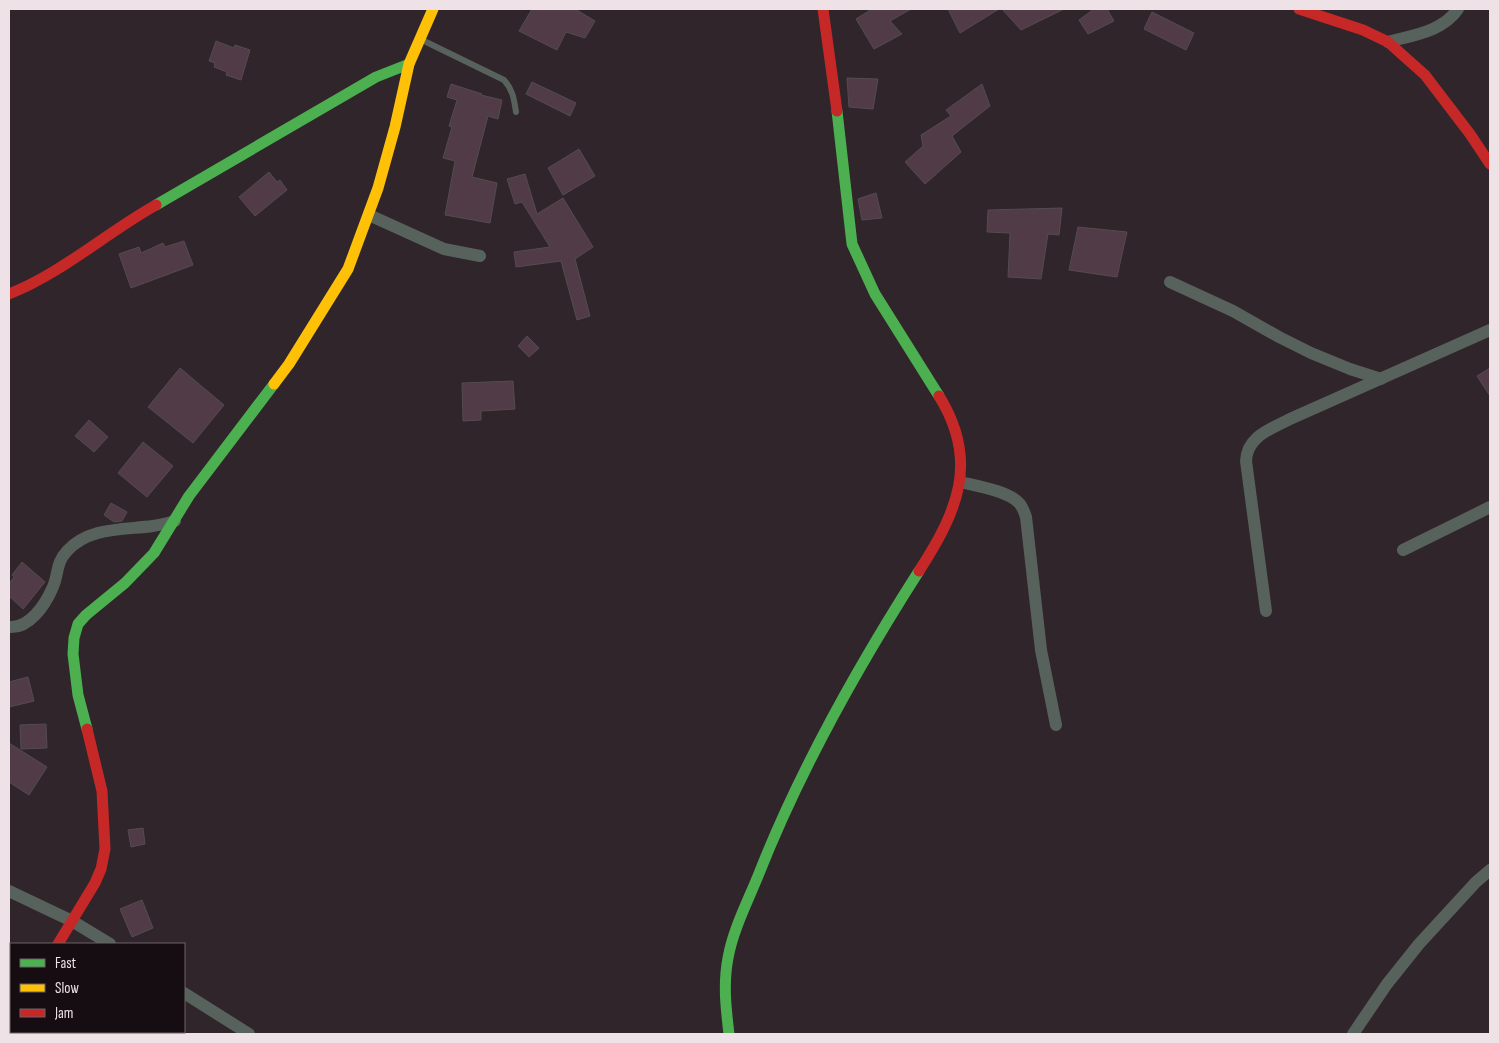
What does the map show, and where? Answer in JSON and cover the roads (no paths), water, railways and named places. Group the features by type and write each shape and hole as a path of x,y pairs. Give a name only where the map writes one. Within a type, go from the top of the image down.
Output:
{"street":[{"path":"59,943 101,869 105,849 102,791 78,695 73,654 74,638 78,624 86,615 126,583 154,553 189,496 289,364 348,269 370,215 395,127 409,64 433,9"},
{"path":"729,1034 725,969 733,938 759,872 788,803 832,719 893,612 943,532 956,501 960,482 961,451 952,416 878,302 852,244 823,9"},
{"path":"1299,9 1363,30 1388,42 1425,75 1470,134 1490,164"},
{"path":"1388,42 1423,34 1447,20 1458,9"},
{"path":"9,294 24,288 75,258 153,207 297,122 376,77 409,64"},
{"path":"370,215 444,249 480,256"},
{"path":"1170,282 1233,311 1311,353 1381,379"},
{"path":"1266,611 1246,460 1250,444 1267,431 1490,330"},
{"path":"960,482 1002,493 1014,498 1021,504 1026,517 1041,650 1056,725"},
{"path":"1403,550 1490,507"},
{"path":"9,626 22,625 28,622 39,610 53,589 59,562 75,543 88,536 114,529 155,526 175,521"},
{"path":"1353,1034 1387,984 1419,944 1476,882 1490,870"},
{"path":"9,891 72,921 108,943"},
{"path":"185,993 249,1034"}],"lane":[{"path":"419,39 504,80 513,94 516,112"}]}
